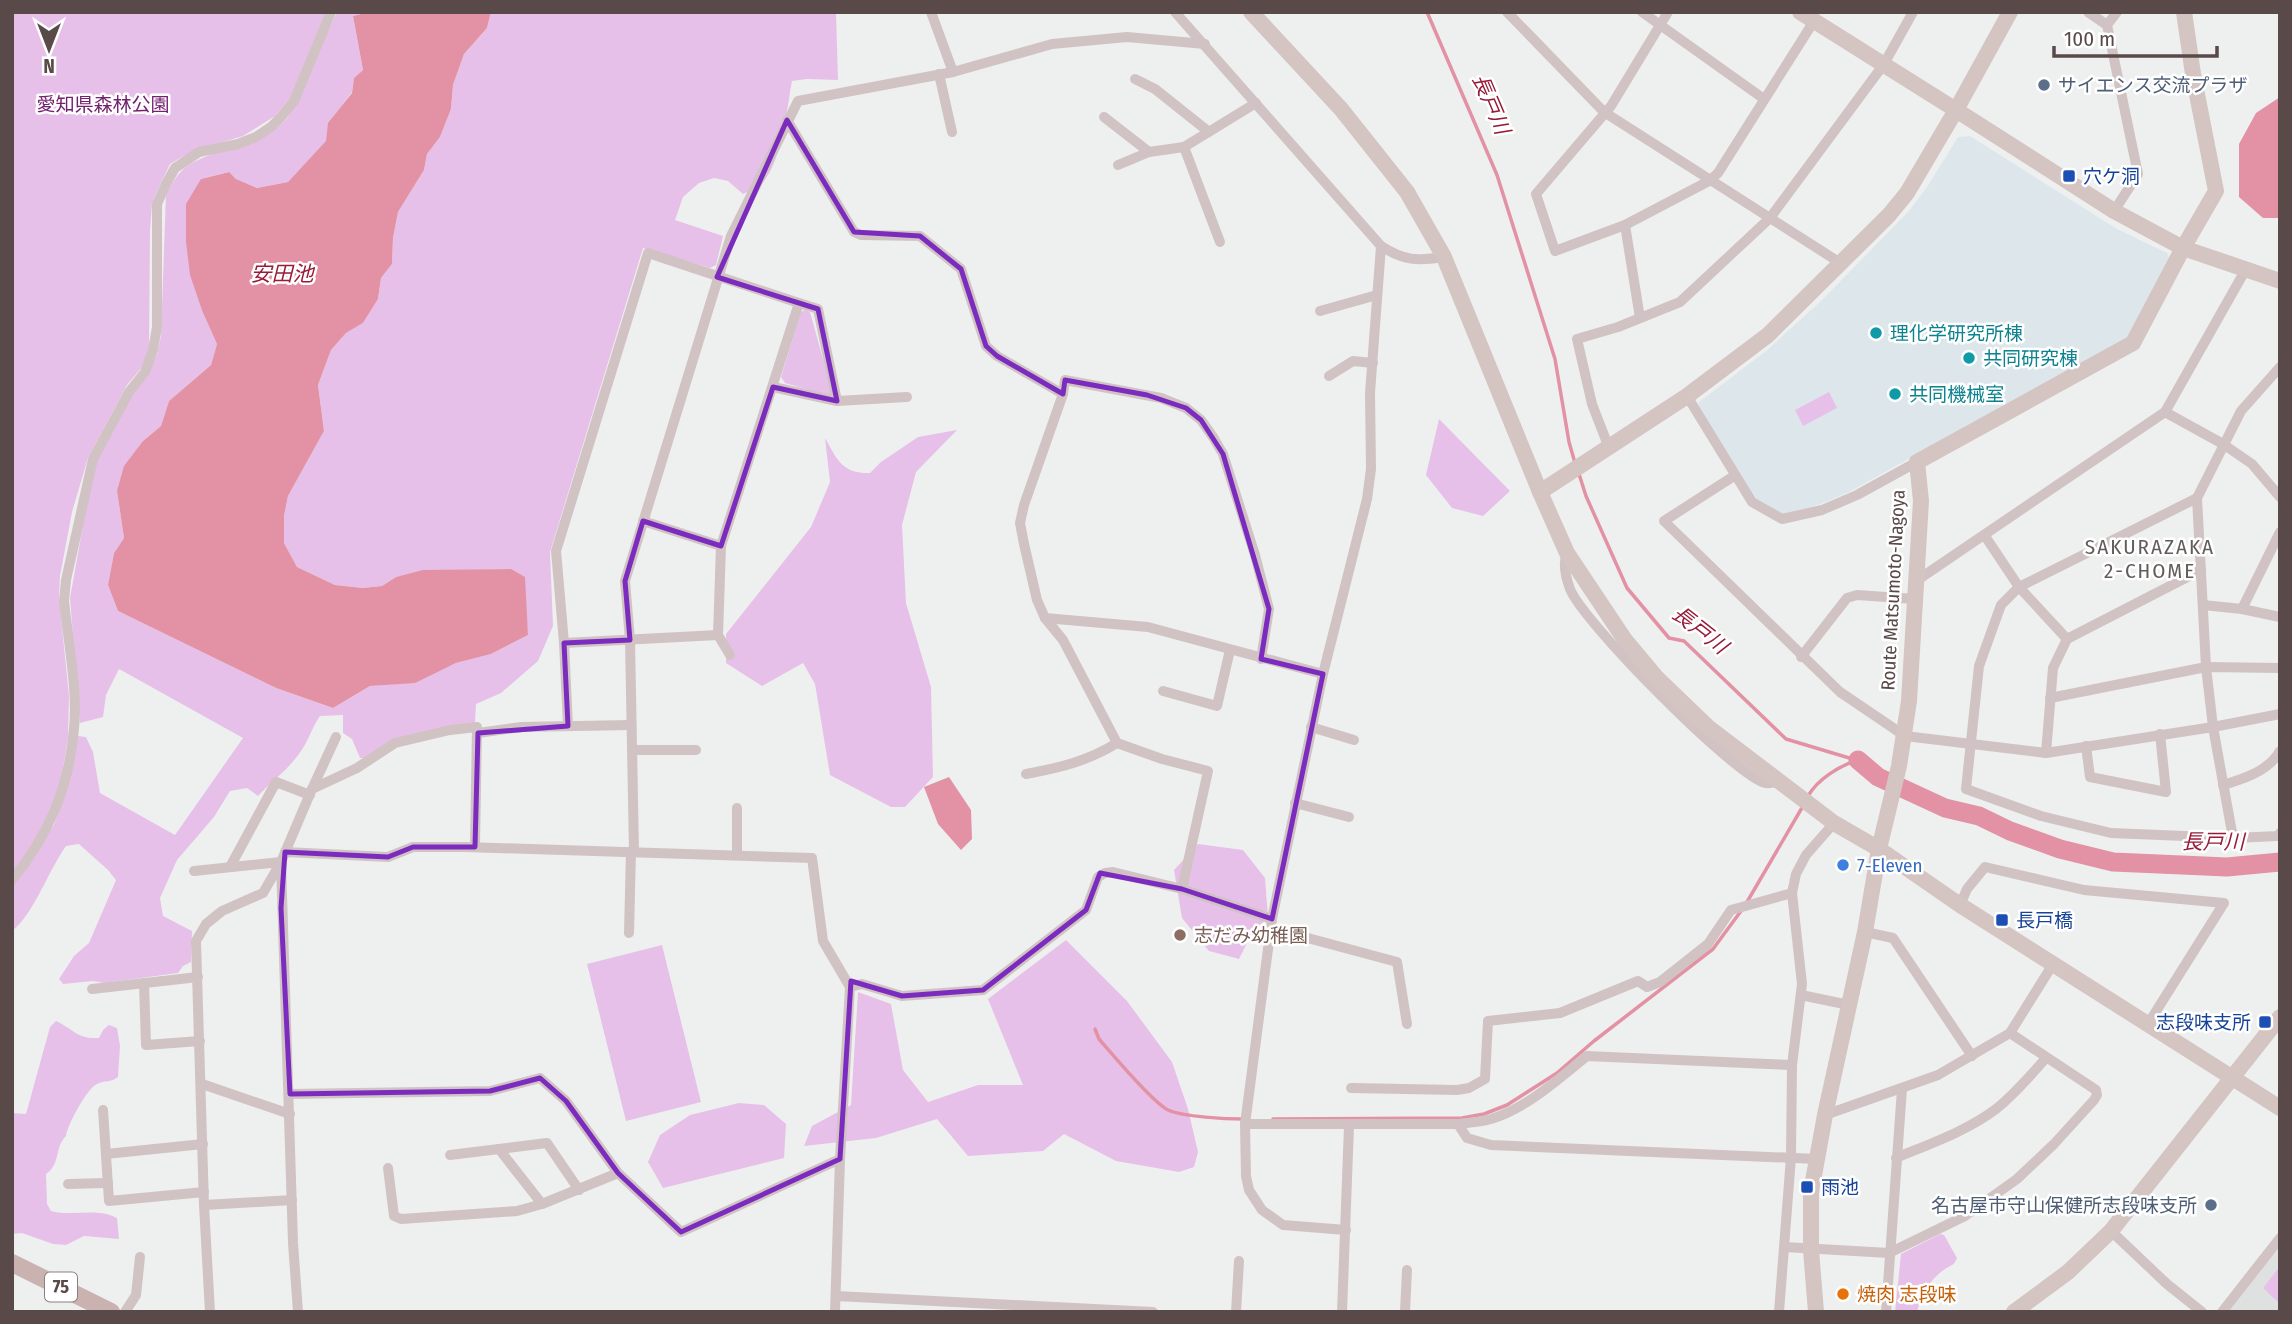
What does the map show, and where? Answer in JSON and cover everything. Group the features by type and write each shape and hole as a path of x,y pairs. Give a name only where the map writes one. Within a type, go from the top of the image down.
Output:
{"main road":[{"name":"75","path":"12,1263 111,1312"}],"street":[{"path":"12,880 50,825 62,793 74,728 64,601 66,580 93,458 129,393 145,372 153,350 157,327 157,204 175,168 200,152 238,144 256,137 281,117 294,101 331,12"},
{"path":"931,12 953,72"},
{"path":"1175,12 1381,246 1397,257 1419,261 1444,257"},
{"path":"1251,12 1341,109 1407,192 1444,257 1567,553 1625,640 1656,677 1708,727 1834,823 1879,849 1960,905 2280,1108"},
{"path":"1507,12 1605,112 1842,264"},
{"path":"1642,12 1764,99"},
{"path":"1668,12 1611,106 1536,194 1535,198 1555,251 1625,226 1709,181 1718,173 1764,99 1807,17 2114,211 2183,247 2280,281"},
{"path":"1609,448 1592,404 1577,339 1680,302 1770,218 1884,64 1913,12"},
{"path":"1540,492 1686,396 1768,335 1842,264 1907,193 2010,12"},
{"path":"2088,12 2107,25 2138,174 2114,211"},
{"path":"2107,25 2117,12"},
{"name":"Route Matsumoto-Nagoya","path":"1816,1312 1811,1250 1811,1192 1816,1159 1865,932 1879,849 1905,736 1921,501 1917,463 2133,343 2183,247 2216,191 2184,12"},
{"path":"629,933 632,750 630,640 625,581 730,236 798,102 953,72 1052,44 1127,37 1205,44"},
{"path":"939,74 953,132"},
{"path":"1135,79 1155,89 1209,132"},
{"path":"1118,165 1149,152 1184,147 1256,103"},
{"path":"1104,117 1149,152"},
{"path":"787,120 854,232 861,235 920,236 961,269 986,346 997,356 1063,394"},
{"path":"1184,147 1220,242"},
{"path":"1625,226 1640,318"},
{"path":"1346,1230 1283,1225 1262,1210 1249,1190 1246,1176 1246,1119 1271,923 1323,674 1367,499 1371,469 1373,363 1381,246"},
{"path":"568,726 556,551 648,253 818,309 837,401"},
{"path":"1916,581 2165,412 2246,269"},
{"path":"1320,311 1377,295"},
{"path":"730,654 718,635 721,545 799,303"},
{"path":"1329,376 1353,360 1373,363"},
{"path":"2233,838 2213,727 2206,667 2197,498 2241,411 2277,375"},
{"path":"1182,889 1208,771 1117,743 1063,640 1045,618 1038,600 1020,523 1063,394 1065,380 1161,398 1186,408 1201,420 1213,437 1226,466 1269,608 1261,659"},
{"path":"773,387 837,401 907,397"},
{"path":"1686,396 1752,502 1782,519 1822,510 1917,463"},
{"path":"2165,412 2252,464 2280,497"},
{"path":"1734,476 1664,521 1840,692 1905,736 2046,753 2280,714"},
{"path":"2197,498 2019,587 2001,605 1979,666 1966,789 2041,816 2111,832 2233,838 2277,836 2280,833"},
{"path":"643,521 721,545"},
{"path":"2242,608 2280,533"},
{"path":"1985,536 2019,587 2067,639"},
{"path":"2046,753 2053,668 2067,639 2201,570"},
{"path":"1801,657 1847,598 1857,595 1915,599"},
{"path":"2203,604 2242,608 2280,617"},
{"path":"1045,618 1147,627 1323,674"},
{"path":"564,643 718,635"},
{"path":"1163,691 1217,706 1230,650"},
{"path":"2050,698 2206,667 2280,667"},
{"path":"478,733 521,727 631,726"},
{"path":"230,867 276,782 311,792 357,768 395,743 450,730 477,727 475,848"},
{"path":"1311,727 1354,740"},
{"path":"2086,746 2091,777 2166,792 2160,734"},
{"path":"210,1312 196,941 206,924 222,911 263,893 283,857 336,737"},
{"path":"1026,774 1065,767 1096,756 1117,743"},
{"path":"632,750 696,750"},
{"path":"2223,785 2250,777 2277,757 2280,751"},
{"path":"1295,803 1349,817"},
{"path":"737,808 737,855"},
{"path":"1779,1312 1791,1157 1792,1065 1802,984 1791,893 1796,874 1807,855 1834,823"},
{"path":"194,871 283,857 388,857 414,848 632,851 812,858 823,941 850,987 835,1312"},
{"path":"283,857 292,1200 298,1312"},
{"path":"1960,905 1968,889 1985,867 2084,890 2224,903 2148,1024"},
{"path":"850,987 862,984 902,996 984,990 1086,911 1098,877 1113,872 1182,889 1271,923 1397,962 1407,1024"},
{"path":"1351,1088 1469,1088 1485,1079 1488,1021 1560,1013 1638,981 1647,987 1660,982 1708,944 1731,910 1791,893"},
{"path":"1865,932 1893,938 1972,1056"},
{"path":"1825,1115 1938,1075 2010,1033 2053,964"},
{"path":"92,989 198,977"},
{"path":"144,983 146,1045 200,1041"},
{"path":"1801,995 1849,1005"},
{"path":"2014,1312 2033,1307 2111,1231 2280,1017"},
{"path":"1785,1247 1889,1253 1965,1216 2017,1179 2054,1144 2094,1100 2096,1090 2010,1033"},
{"path":"1246,1119 1349,1126 1458,1124 1491,1119 1549,1087 1587,1056 1792,1065"},
{"path":"1896,1158 1993,1111 2015,1093 2046,1058"},
{"path":"290,1094 490,1091 540,1078 566,1101 618,1173 681,1232 840,1159"},
{"path":"202,1084 290,1114"},
{"path":"1886,1312 1902,1089"},
{"path":"103,1110 108,1201 204,1192"},
{"path":"1458,1124 1467,1138 1491,1145 1816,1159"},
{"path":"1342,1312 1349,1126"},
{"path":"450,1155 547,1143 579,1190"},
{"path":"106,1154 203,1144"},
{"path":"499,1149 542,1204"},
{"path":"388,1168 394,1216 401,1219 517,1211 542,1204 618,1173"},
{"path":"68,1184 108,1183"},
{"path":"204,1205 292,1200"},
{"path":"2111,1231 2202,1312"},
{"path":"2222,1312 2280,1238"},
{"path":"125,1312 136,1295 140,1257"},
{"path":"1236,1312 1239,1261"},
{"path":"1405,1312 1407,1270"},
{"path":"836,1296 1040,1309 1151,1312"}],"highlighted area":[{"path":"787,120 854,232 920,236 961,269 986,346 997,356 1063,394 1065,380 1147,395 1186,408 1201,420 1223,454 1269,609 1261,659 1323,674 1272,919 1182,889 1100,873 1086,910 983,990 902,996 851,981 840,1159 681,1232 618,1173 566,1101 540,1078 490,1091 290,1094 281,908 285,852 388,857 413,847 475,847 478,733 568,726 564,643 630,640 625,581 643,521 721,546 773,387 837,401 818,309 717,277"}],"shaded area":[{"path":"1970,136 2117,229 2167,253 2170,259 2129,337 1849,492 1784,515 1755,500 1698,409 1699,402 1766,351 1820,302 1908,212 1958,137"},
{"path":"2280,1244 2280,1312 2227,1312"}],"green space":[{"name":"愛知県森林公園","path":"12,12 326,12 291,97 275,116 243,136 199,149 170,164 152,204 149,347 143,366 127,385 88,458 72,512 60,576 59,597 69,696 68,738 59,793 47,824 12,874"},
{"path":"337,12 369,12 353,16 363,70 354,78 352,92 329,123 327,141 288,182 257,188 236,179 228,172 201,179 203,313 217,344 211,365 169,401 161,426 143,441 117,491 124,538 114,553 108,585 118,611 276,688 333,708 370,686 415,682 456,663 491,654 528,635 526,612 511,569 463,570 396,577 382,586 363,588 335,585 297,567 284,543 284,516 288,496 324,431 318,385 331,350 346,333 363,323 378,299 381,278 392,264 398,212 424,170 427,154 440,137 451,109 453,85 464,54 487,28 491,12 836,12 838,80 792,81 778,153 766,179 757,188 743,194 728,181 714,178 699,183 683,197 675,220 723,236 716,265 710,268 643,248 550,552 553,626 538,661 501,693 476,704 475,723 395,739 367,758 360,758 352,739 343,733 343,715 320,716 304,747 286,769 258,796 247,788 230,791 214,817 177,860 160,898 163,916 192,931 191,962 183,966 178,973 104,983 93,981 63,984 59,979 74,956 89,943 116,880 79,844 66,846 34,903 12,931 12,885 54,825 65,793 78,736 86,737 93,752 100,793 175,835 243,738 119,669 106,695 103,717 80,723 70,598 97,460 126,405 157,355 161,336 166,193 186,167 212,154 252,142 277,128 288,117"},
{"path":"801,312 810,312 833,395 830,396 785,383 781,377"},
{"path":"1829,392 1837,408 1803,426 1795,410"},
{"path":"1439,419 1510,491 1483,516 1452,508 1426,475"},
{"path":"957,430 916,472 902,525 906,603 931,687 933,777 905,807 891,807 830,775 815,684 803,663 762,686 726,663 726,634 811,527 830,482 825,438 837,459 847,468 870,473 881,462 918,437"},
{"path":"1198,844 1243,850 1265,878 1268,917 1251,935 1239,959 1209,951 1182,918 1174,870"},
{"path":"1066,940 1127,1001 1172,1062 1188,1109 1198,1152 1194,1167 1179,1172 1116,1161 1064,1134 1043,1151 968,1156 937,1119 876,1138 804,1146 812,1126 851,1105 858,992 891,1004 903,1070 928,1102 978,1085 1023,1085 988,999"},
{"path":"662,945 701,1102 626,1121 587,964"},
{"path":"56,1021 80,1035 91,1038 99,1038 109,1025 117,1028 120,1046 118,1077 97,1084 88,1092 62,1141 54,1166 46,1174 47,1204 51,1211 59,1213 101,1213 117,1218 119,1239 84,1236 66,1245 53,1244 22,1233 12,1234 12,1113 26,1114 50,1027"},
{"path":"739,1103 764,1105 786,1124 784,1158 663,1188 648,1162 660,1135 690,1115"},
{"path":"1940,1234 1944,1235 1957,1258 1956,1261 1931,1283 1917,1312 1895,1312 1901,1254"},
{"path":"2280,1266 2280,1304 2263,1288"}],"water":[{"name":"安田池","path":"369,12 491,12 487,28 464,54 453,85 451,109 440,137 427,154 424,170 398,212 392,264 381,278 378,299 363,323 346,333 331,350 318,385 324,431 288,496 284,516 284,543 297,567 335,585 363,588 382,586 396,577 423,570 511,569 525,577 528,635 491,654 456,663 415,683 370,686 333,708 276,688 118,611 108,585 114,553 124,538 117,491 124,466 143,441 161,426 169,401 211,365 217,344 190,275 186,242 186,204 201,179 229,172 236,179 257,188 288,182 326,141 328,123 352,93 354,78 363,70 353,16"},
{"path":"2280,97 2280,218 2263,218 2239,197 2239,144 2256,113"},
{"path":"949,777 971,810 972,839 961,850 938,824 924,787"}],"waterway":[{"name":"長戸川","path":"1427,12 1497,175 1555,359 1575,463"},
{"name":"長戸川","path":"1579,474 1627,588 1669,638 1684,641 1786,739 1856,760"},
{"path":"1808,796 1817,784 1830,774 1858,760"},
{"name":"長戸川","path":"1858,760 1878,777 1945,808 1979,816 2010,831 2060,849 2113,862 2227,867 2280,862"},
{"path":"1747,902 1803,806"},
{"path":"1273,1119 1462,1118 1484,1114 1507,1105 1557,1073 1713,949 1741,911"},
{"path":"1095,1029 1099,1039 1133,1078 1168,1110 1194,1116 1244,1119"}],"place":[{"name":"サイエンス交流プラザ","path":"2044,85"},
{"name":"穴ケ洞","path":"2069,176"},
{"name":"理化学研究所棟","path":"1876,333"},
{"name":"共同研究棟","path":"1969,358"},
{"name":"共同機械室","path":"1895,394"},
{"name":"7-Eleven","path":"1843,865"},
{"name":"長戸橋","path":"2002,920"},
{"name":"志だみ幼稚園","path":"1180,935"},
{"name":"志段味支所","path":"2265,1022"},
{"name":"雨池","path":"1807,1187"},
{"name":"名古屋市守山保健所志段味支所","path":"2211,1205"},
{"name":"焼肉 志段味","path":"1843,1294"}],"district":[{"name":"SAKURAZAKA 2-CHOME","path":"2150,559"}]}
